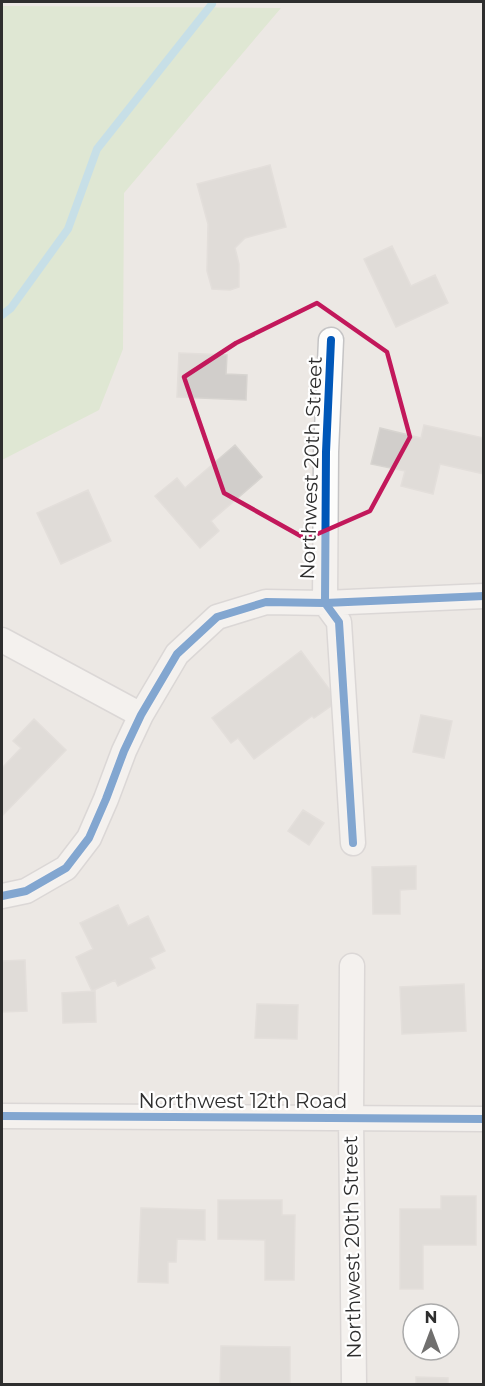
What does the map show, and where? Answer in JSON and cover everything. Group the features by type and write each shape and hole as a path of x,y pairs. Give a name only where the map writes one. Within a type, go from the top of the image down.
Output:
{"street":[{"name":"Northwest 20th Street","path":"332,339 326,453 325,603 339,622 353,843"},
{"path":"2,896 26,891 66,868 89,838 141,715 177,654 217,617 266,602 325,603 483,596"},
{"path":"2,640 141,715"},
{"name":"Northwest 20th Street","path":"352,966 354,1384"},
{"name":"Northwest 12th Road","path":"2,1116 483,1119"}],"highlighted area":[{"path":"317,303 387,352 410,437 370,511 306,539 224,493 184,377 236,343"}],"green space":[{"path":"2,6 281,8 124,193 123,349 99,410 2,460"}],"building":[{"path":"270,165 286,227 245,238 235,248 239,264 239,287 230,290 212,289 207,271 208,224 197,184"},
{"path":"392,246 411,286 435,275 448,303 396,327 364,259"},
{"path":"179,353 227,355 226,374 247,375 246,400 177,397"},
{"path":"424,425 484,438 484,474 440,464 433,494 401,486 405,471 371,464 380,428 421,438"},
{"path":"235,445 262,477 211,521 219,531 200,548 155,496 177,478 185,488"},
{"path":"88,490 111,541 61,564 37,513"},
{"path":"301,651 338,701 314,718 312,716 254,759 238,738 231,743 212,718"},
{"path":"421,715 452,721 444,758 413,752"},
{"path":"34,719 66,750 2,816 2,766 21,748 13,741"},
{"path":"303,810 324,823 309,845 288,831"},
{"path":"416,866 416,889 400,890 400,914 373,914 372,867"},
{"path":"118,905 128,926 148,916 165,951 150,958 155,968 118,986 115,980 92,991 76,957 93,949 80,923"},
{"path":"25,960 27,1011 2,1012 2,961"},
{"path":"482,970 484,970 484,1024 483,1024"},
{"path":"464,984 466,1031 402,1034 400,987"},
{"path":"95,991 96,1022 63,1023 62,993"},
{"path":"257,1004 298,1005 297,1039 255,1038"},
{"path":"441,1196 476,1196 476,1245 423,1245 423,1289 400,1289 400,1209 441,1209"},
{"path":"218,1200 282,1200 282,1215 295,1215 294,1280 265,1280 265,1240 218,1239"},
{"path":"141,1208 205,1210 205,1240 177,1239 176,1262 168,1262 168,1283 138,1282"},
{"path":"221,1346 290,1347 290,1384 220,1384"},
{"path":"416,1377 448,1378 448,1384 416,1384"}],"waterway":[{"path":"2,315 11,308 68,229 97,149 212,4"}],"cycle path":[{"path":"331,340 326,452 325,603 339,622 353,843"},
{"path":"2,896 26,891 66,868 89,838 141,715 177,654 217,617 266,602 325,603 484,596"},
{"path":"2,1116 484,1119"}]}
